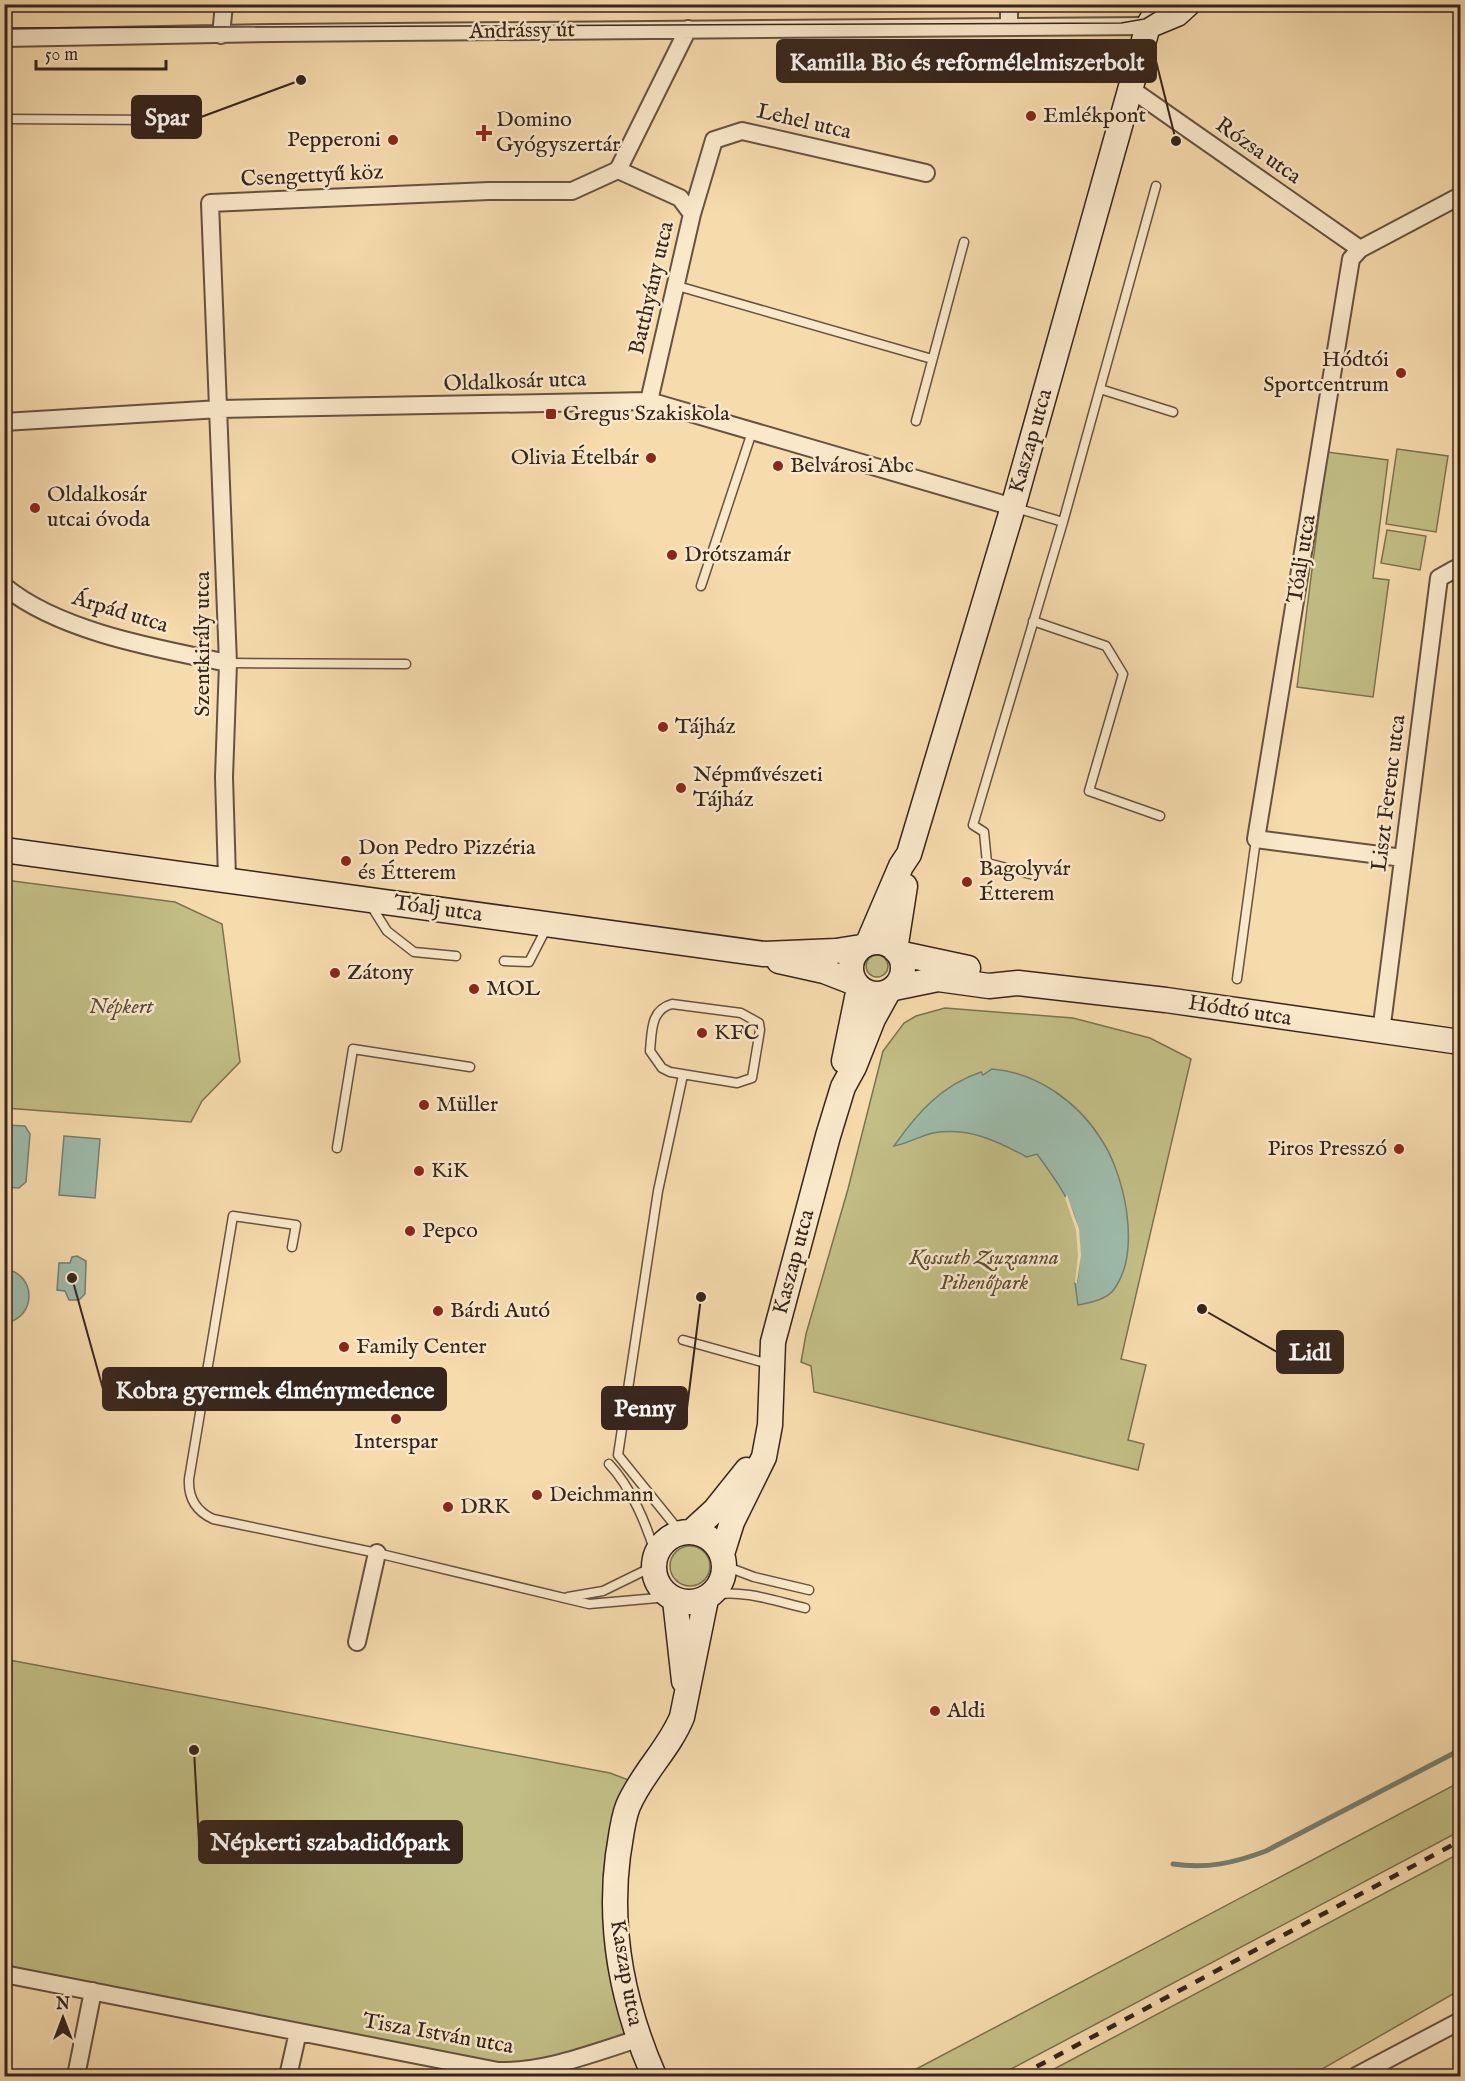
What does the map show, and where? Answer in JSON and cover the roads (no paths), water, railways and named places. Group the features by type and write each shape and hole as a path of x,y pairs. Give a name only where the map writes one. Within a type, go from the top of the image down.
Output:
{"street":[{"path":"221,35 224,4"},
{"path":"1009,4 1009,27"},
{"path":"1148,26 1161,4"},
{"name":"Andrássy út","path":"4,38 688,29 1148,26 1177,14 1188,4"},
{"name":"Kaszap utca","path":"897,951 909,854 1013,507 1148,26"},
{"path":"618,170 688,29"},
{"name":"Rózsa utca","path":"1131,89 1360,249"},
{"name":"Lehel utca","path":"692,214 714,140 742,130 926,174"},
{"name":"Batthyány utca","path":"618,170 680,198 692,214 648,401"},
{"name":"Csengettyű köz","path":"220,409 210,203 489,191 572,191 618,170"},
{"path":"1360,249 1461,196"},
{"name":"Tóalj utca","path":"1256,838 1351,259 1360,249"},
{"name":"Oldalkosár utca","path":"4,422 220,409 648,401 1013,507"},
{"name":"Szentkirály utca","path":"220,409 228,663 224,777 227,878"},
{"name":"Liszt Ferenc utca","path":"1381,1032 1439,578 1458,569"},
{"name":"Árpád utca","path":"4,586 14,595 70,622 156,648 228,663"},
{"path":"1256,838 1403,858"},
{"name":"Tóalj utca","path":"4,850 227,878 764,954 836,951 865,945"},
{"name":"Kaszap utca","path":"865,945 901,866 909,854"},
{"path":"885,943 897,951 902,960 902,975 891,990 873,994 857,986 850,968 855,953 865,945 885,943"},
{"name":"Hódtó utca","path":"897,951 1005,975 1018,984"},
{"name":"Tóalj utca","path":"764,954 775,960 824,971 857,986"},
{"name":"Hódtó utca","path":"891,990 938,979 989,986 1018,984 1166,1000 1461,1042"},
{"name":"Kaszap utca","path":"843,1087 843,1065 857,986"},
{"name":"Kaszap utca","path":"724,1560 732,1522 764,1457 770,1425 773,1342 843,1087 854,1067 873,1019 891,990"},
{"name":"Kaszap utca","path":"686,1533 715,1510 766,1441"},
{"path":"686,1533 710,1539 724,1560 723,1579 709,1597 687,1603 672,1598 657,1581 655,1561 667,1540 686,1533"},
{"path":"357,1642 377,1553"},
{"name":"Kaszap utca","path":"654,2076 638,2039 621,1975 614,1917 621,1832 627,1807 639,1784 676,1732 687,1702 702,1608 709,1597"},
{"name":"Kaszap utca","path":"672,1598 687,1702"},
{"name":"Tisza István utca","path":"4,1974 498,2071 520,2071 552,2066 638,2039"},
{"path":"76,2076 93,1991"},
{"path":"1356,2076 1461,2022"},
{"path":"288,2076 298,2032"}],"lane":[{"path":"4,119 158,120"},
{"path":"1034,874 987,863 984,832 973,825 1063,522 1156,186"},
{"path":"916,421 964,242"},
{"path":"674,284 932,359"},
{"path":"1100,389 1173,412"},
{"path":"701,586 752,432"},
{"path":"1013,507 1063,522"},
{"path":"1033,621 1106,646 1123,674 1089,791 1160,816"},
{"path":"228,663 406,664"},
{"path":"1237,979 1256,838"},
{"path":"366,899 387,931 414,952 456,956"},
{"path":"504,961 529,962 549,924"},
{"path":"679,1004 741,1013 759,1023 755,1073 746,1082 737,1083 683,1075 662,1068 650,1051 653,1020 665,1006 679,1004"},
{"path":"337,1148 353,1049 470,1066"},
{"path":"683,1075 658,1191 618,1455 686,1533"},
{"path":"292,1247 296,1225 233,1216 189,1489 196,1507 213,1519 377,1553 589,1604 672,1598"},
{"path":"683,1340 772,1365"},
{"path":"567,1597 603,1591 655,1561 651,1537 624,1483 609,1464"},
{"path":"724,1560 754,1577 809,1590"},
{"path":"709,1597 726,1592 805,1608"}],"waterway":[{"path":"1173,1864 1197,1866 1220,1864 1266,1851 1460,1750"}],"tram line":[{"path":"4,28 1121,23 1144,19 1168,4"}],"railway":[{"path":"1019,2076 1460,1841"}],"place":[{"name":"Spar","path":"301,80"},
{"name":"Emlékpont","path":"1031,116"},
{"name":"Domino Gyógyszertár","path":"484,133"},
{"name":"Pepperoni","path":"393,140"},
{"name":"Kamilla Bio és reformélelmiszerbolt","path":"1176,141"},
{"name":"Hódtói Sportcentrum","path":"1401,373"},
{"name":"Gregus Szakiskola","path":"551,414"},
{"name":"Olivia Ételbár","path":"651,458"},
{"name":"Belvárosi Abc","path":"778,466"},
{"name":"Oldalkosár utcai óvoda","path":"35,508"},
{"name":"Drótszamár","path":"672,555"},
{"name":"Tájház","path":"663,727"},
{"name":"Népművészeti Tájház","path":"681,788"},
{"name":"Don Pedro Pizzéria és Étterem","path":"346,861"},
{"name":"Bagolyvár Étterem","path":"967,882"},
{"name":"Zátony","path":"335,973"},
{"name":"MOL","path":"474,989"},
{"name":"KFC","path":"702,1033"},
{"name":"Müller","path":"424,1105"},
{"name":"Piros Presszó","path":"1399,1149"},
{"name":"KiK","path":"419,1171"},
{"name":"Pepco","path":"410,1231"},
{"name":"Kobra gyermek élménymedence","path":"72,1278"},
{"name":"Penny","path":"701,1297"},
{"name":"Lidl","path":"1202,1309"},
{"name":"Bárdi Autó","path":"438,1311"},
{"name":"Family Center","path":"344,1347"},
{"name":"Interspar","path":"396,1419"},
{"name":"Deichmann","path":"537,1495"},
{"name":"DRK","path":"448,1507"},
{"name":"Aldi","path":"935,1711"},
{"name":"Népkerti szabadidőpark","path":"194,1750"}],"park label":[{"name":"Népkert","path":"121,1007"},
{"name":"Kossuth Zsuzsanna Pihenőpark","path":"984,1270"}]}
